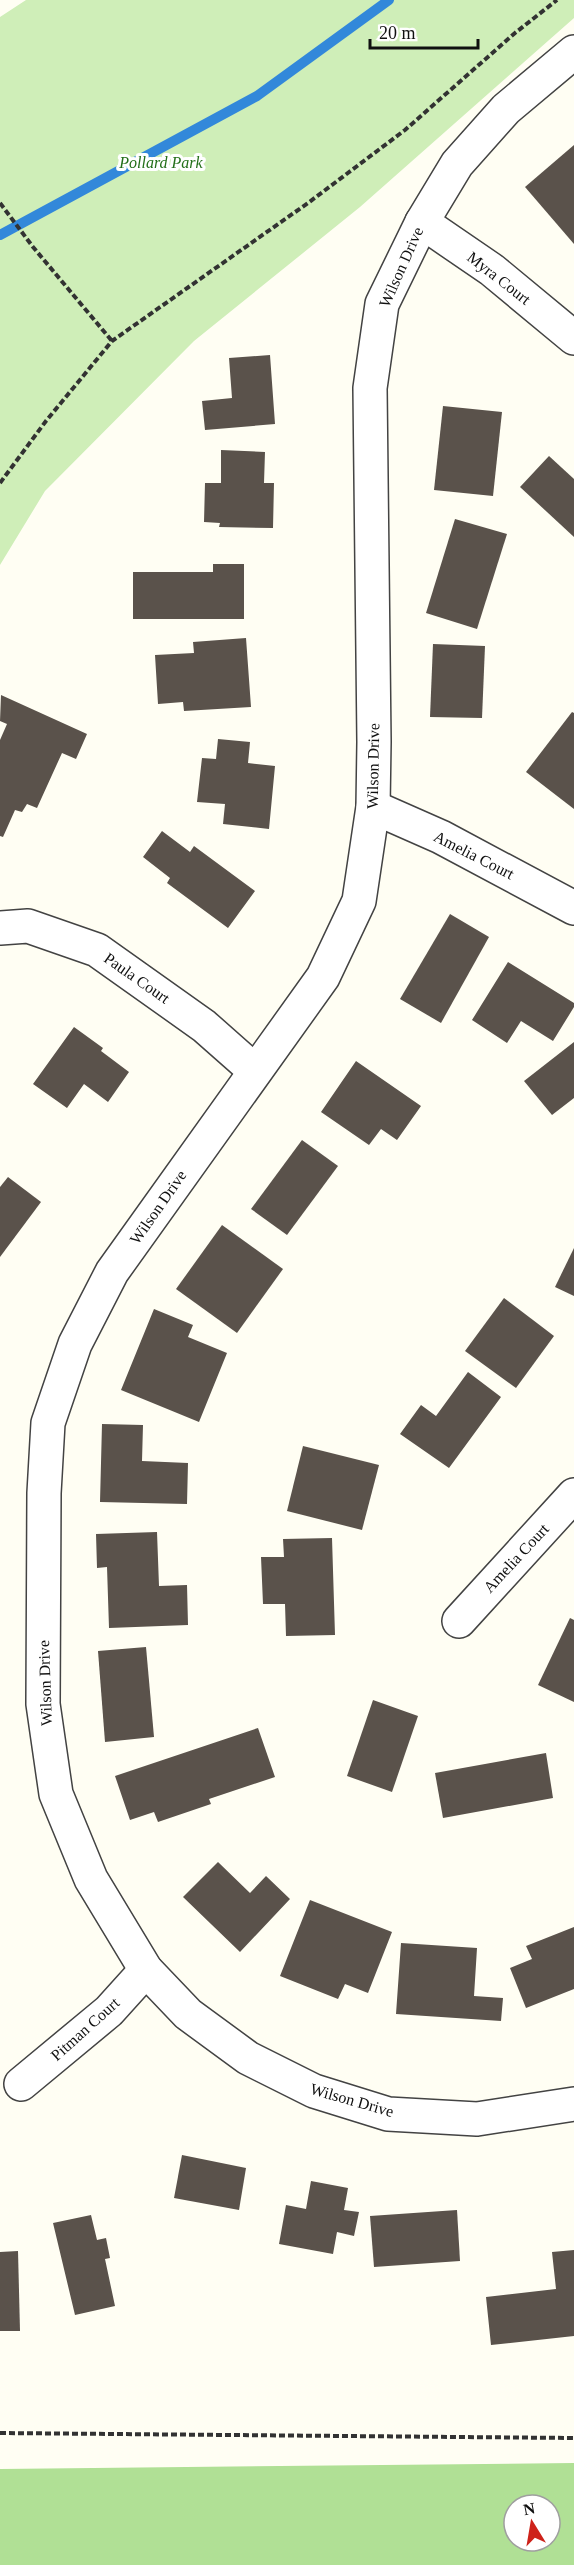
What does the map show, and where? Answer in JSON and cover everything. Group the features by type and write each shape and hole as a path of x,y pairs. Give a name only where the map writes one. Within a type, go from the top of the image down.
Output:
{"street":[{"name":"Wilson Drive","path":"574,52 506,109 457,164 422,222 382,304 370,388 373,807 359,902 323,977 112,1272 75,1344 48,1423 44,1493 43,1704 56,1794 91,1879 146,1970 188,2014 248,2058 314,2091 388,2114 477,2119 574,2104"},
{"name":"Myra Court","path":"422,222 492,270 574,338"},
{"name":"Amelia Court","path":"373,807 441,837 574,908"},
{"name":"Paula Court","path":"0,928 28,926 97,950 204,1026 255,1071"},
{"name":"Amelia Court","path":"459,1621 574,1495"},
{"name":"Pitman Court","path":"21,2084 109,2011 146,1970"}],"path":[{"path":"0,483 46,421 112,341 308,203 405,130 515,33 557,0"},
{"path":"1,204 33,247 112,341"},
{"path":"0,2433 574,2438"}],"green space":[{"name":"Pollard Park","path":"26,0 574,0 574,18 360,207 194,341 45,491 0,565 0,17"},
{"path":"574,2463 574,2565 0,2565 0,2469"}],"building":[{"path":"574,145 574,244 525,187"},
{"path":"270,355 275,424 205,430 202,401 232,398 229,358"},
{"path":"443,406 502,412 493,496 434,490"},
{"path":"221,450 265,452 264,483 274,483 273,528 219,527 220,523 204,522 205,483 221,483"},
{"path":"549,456 574,479 574,537 520,487"},
{"path":"455,519 507,534 477,629 426,613"},
{"path":"213,564 244,564 244,619 133,619 133,572 213,572"},
{"path":"246,638 251,707 184,711 183,702 158,704 155,655 194,653 193,642"},
{"path":"433,644 485,646 482,718 430,717"},
{"path":"1,695 87,734 76,759 62,753 37,808 27,804 22,812 15,810 3,837 0,836 0,740 7,724 0,721"},
{"path":"572,712 574,713 574,809 526,772"},
{"path":"218,739 250,742 248,763 275,766 269,829 223,824 225,804 197,802 202,758 216,759"},
{"path":"162,831 190,852 194,846 255,891 228,928 167,883 170,878 143,857"},
{"path":"450,914 489,937 441,1023 400,999"},
{"path":"508,962 574,1003 574,1007 553,1041 521,1021 507,1043 472,1020"},
{"path":"74,1027 103,1048 101,1051 129,1072 108,1102 84,1084 67,1108 33,1084"},
{"path":"574,1042 574,1098 552,1115 524,1081"},
{"path":"356,1061 421,1106 397,1140 381,1129 369,1145 321,1112"},
{"path":"302,1140 338,1166 287,1235 251,1209"},
{"path":"8,1177 41,1202 0,1257 0,1187"},
{"path":"222,1225 283,1269 237,1333 176,1289"},
{"path":"574,1248 574,1296 555,1287"},
{"path":"504,1298 554,1336 516,1388 465,1351"},
{"path":"154,1309 193,1325 188,1337 227,1353 199,1422 121,1390"},
{"path":"468,1372 501,1397 449,1468 400,1434 421,1405 436,1416"},
{"path":"102,1424 143,1425 142,1461 188,1463 187,1504 100,1502"},
{"path":"303,1446 379,1465 362,1530 287,1511"},
{"path":"157,1532 159,1586 187,1585 188,1625 109,1628 107,1567 97,1568 96,1534"},
{"path":"332,1538 335,1635 286,1636 285,1604 263,1604 261,1557 284,1557 283,1539"},
{"path":"570,1618 574,1620 574,1702 538,1685"},
{"path":"146,1647 154,1737 105,1742 98,1651"},
{"path":"373,1700 418,1716 392,1792 347,1776"},
{"path":"258,1728 275,1777 209,1799 211,1804 158,1822 154,1812 130,1820 115,1776"},
{"path":"546,1753 553,1798 443,1818 435,1773"},
{"path":"218,1862 250,1893 266,1876 290,1899 240,1952 183,1897"},
{"path":"310,1900 392,1932 368,1993 345,1984 338,1999 280,1976"},
{"path":"574,1927 574,1989 526,2008 510,1968 532,1959 526,1946"},
{"path":"401,1943 477,1948 474,1996 503,1998 501,2021 396,2014"},
{"path":"182,2155 246,2168 239,2210 174,2198"},
{"path":"311,2181 348,2188 344,2210 359,2212 354,2236 337,2232 333,2254 279,2244 286,2205 306,2209"},
{"path":"457,2210 460,2261 374,2267 370,2216"},
{"path":"91,2215 97,2240 106,2238 110,2258 105,2259 115,2306 75,2315 53,2223"},
{"path":"574,2250 574,2336 491,2345 486,2297 556,2289 552,2252"},
{"path":"18,2251 20,2331 0,2331 0,2252"}],"waterway":[{"path":"0,235 257,96 389,0"}]}
